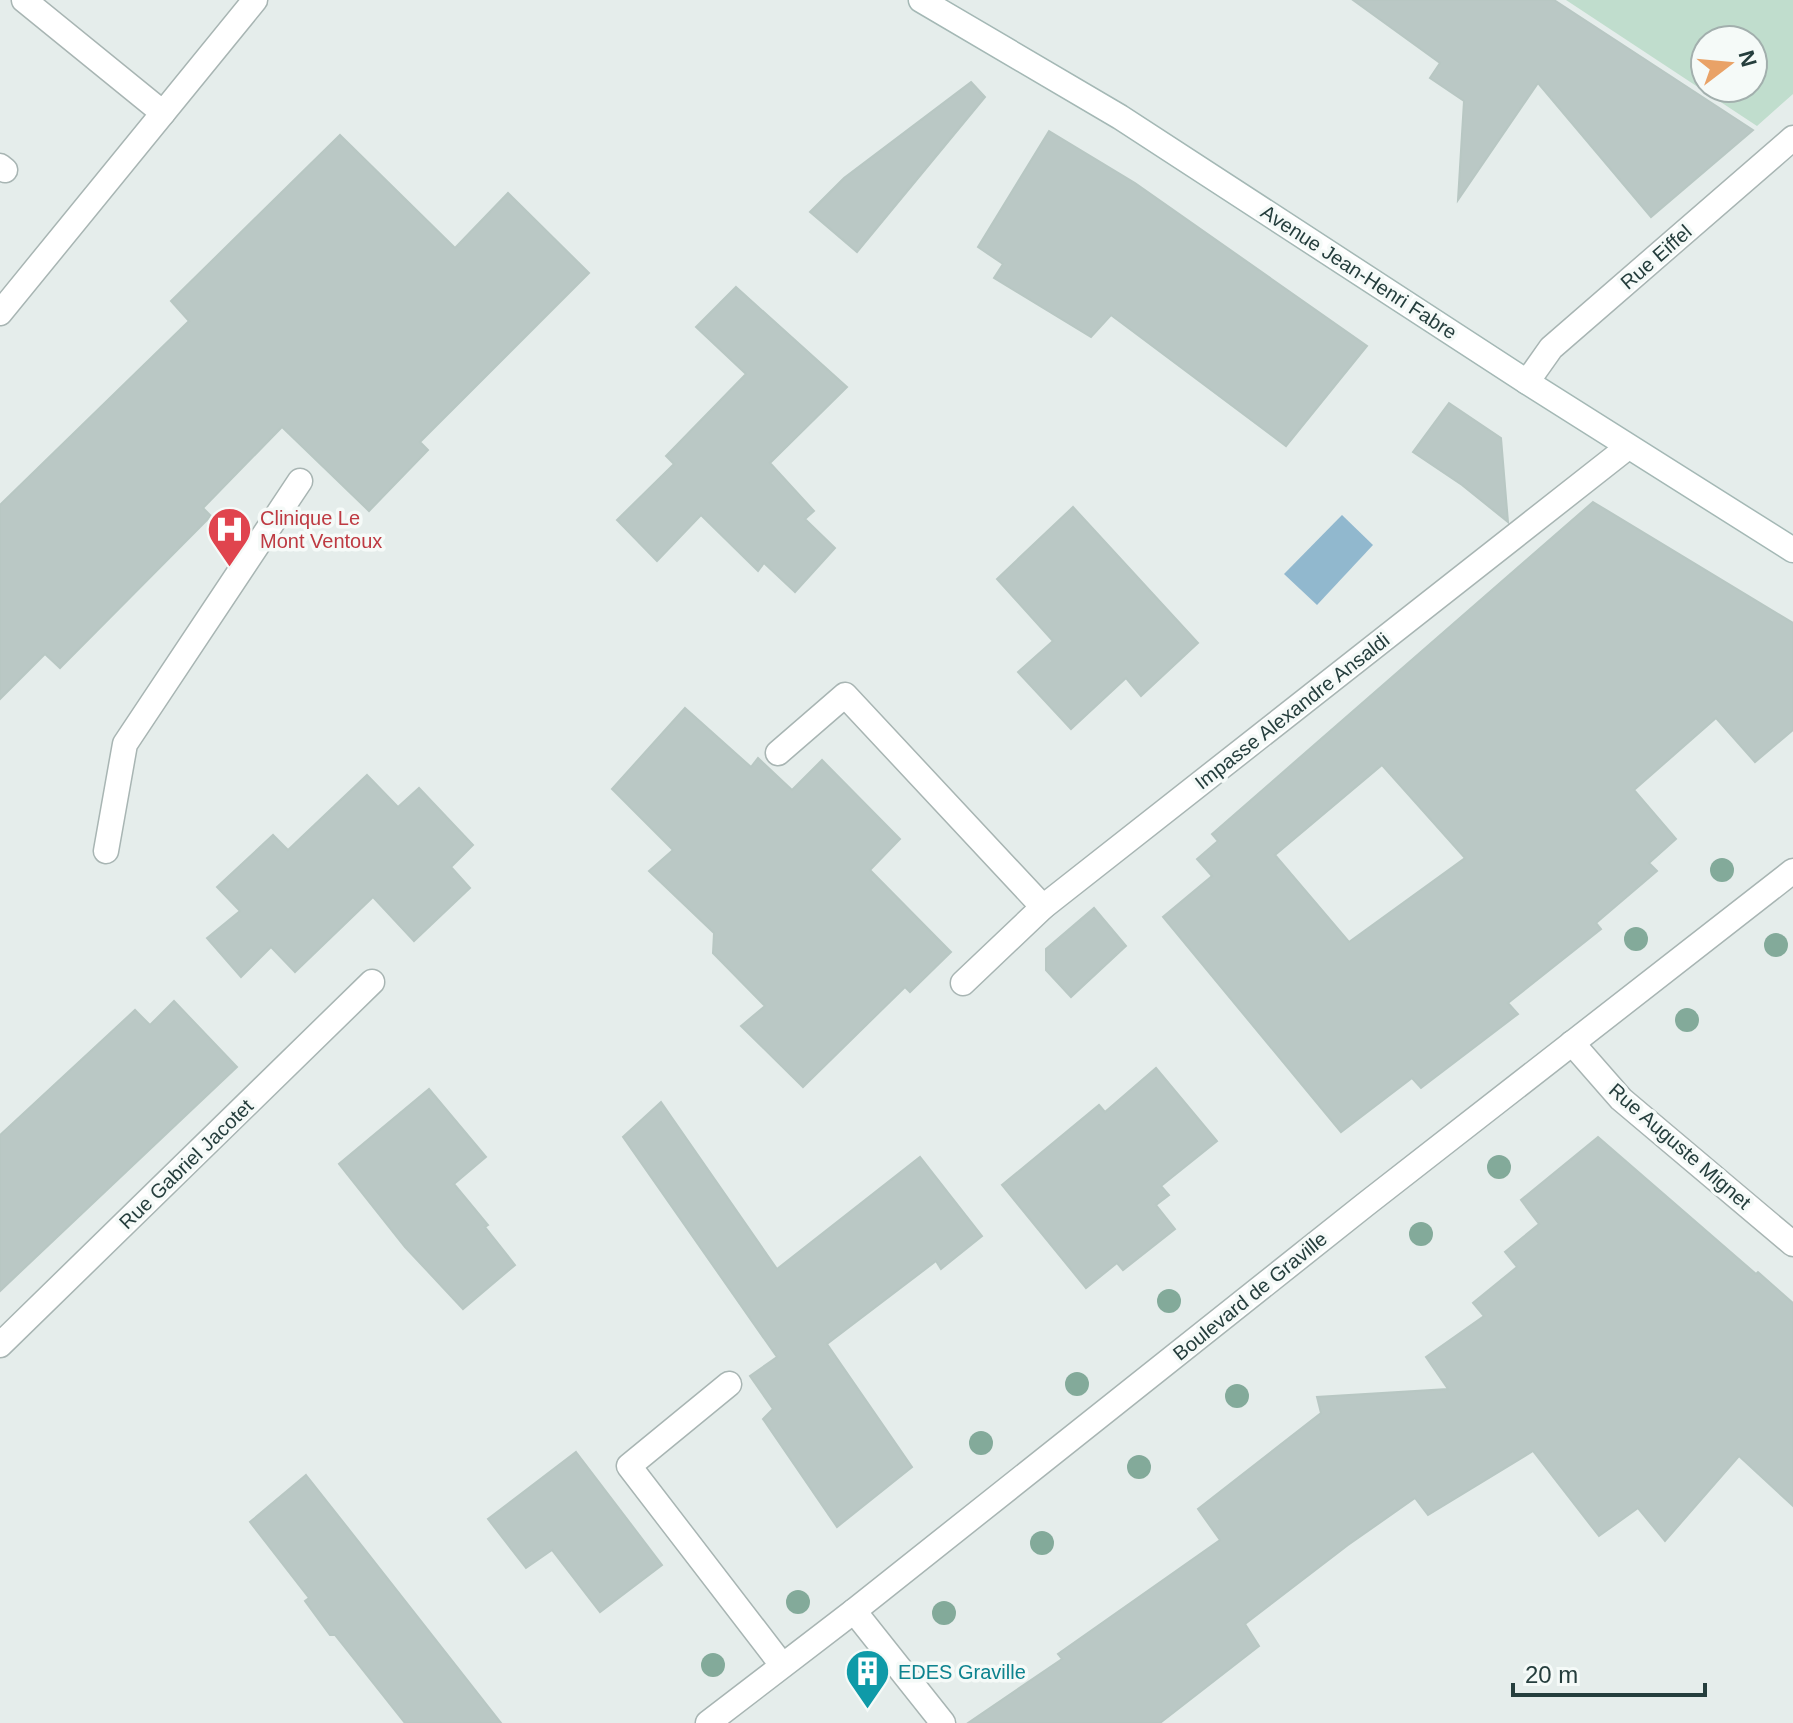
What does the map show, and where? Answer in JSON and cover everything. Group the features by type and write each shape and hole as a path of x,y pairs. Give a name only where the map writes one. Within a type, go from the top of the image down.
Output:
{"street":[{"path":"24,0 163,113"},
{"path":"0,313 255,0"},
{"name":"Avenue Jean-Henri Fabre","path":"921,0 1120,117 1628,447 1793,550"},
{"name":"Rue Eiffel","path":"1527,382 1551,348 1793,138"},
{"name":"Impasse Alexandre Ansaldi","path":"963,983 1043,907 1628,447"},
{"path":"106,851 125,744 300,481"},
{"path":"778,753 845,695 1043,907"},
{"name":"Boulevard de Graville","path":"708,1723 1793,871"},
{"name":"Rue Gabriel Jacotet","path":"0,1345 372,982"},
{"name":"Rue Auguste Mignet","path":"1572,1043 1621,1099 1793,1244"},
{"path":"729,1384 629,1466 782,1665"},
{"path":"854,1611 943,1723"}],"green space":[{"path":"1566,0 1793,0 1793,94 1757,126 1724,104 1769,104 1769,24 1689,24 1689,81"}],"water":[{"path":"1342,515 1373,545 1317,605 1284,574"}],"building":[{"path":"1353,0 1554,0 1689,88 1689,104 1713,104 1753,130 1651,217 1538,83 1458,200 1464,101 1430,78 1440,63"},
{"path":"971,82 985,97 857,252 810,212 844,178"},
{"path":"1049,131 1135,183 1367,346 1286,446 1111,315 1091,337 994,278 1003,264 978,247"},
{"path":"340,135 455,248 508,193 589,273 420,442 428,450 369,511 282,427 203,508 211,516 60,668 45,654 0,699 0,505 189,321 171,301"},
{"path":"736,287 847,387 770,463 814,511 805,519 835,548 795,592 764,563 758,571 701,515 657,561 617,520 674,464 666,456 746,374 696,327"},
{"path":"1449,403 1501,438 1508,522 1462,485 1413,452"},
{"path":"1593,502 1793,623 1793,730 1755,762 1716,718 1634,790 1676,839 1649,863 1657,871 1596,923 1601,929 1508,1003 1518,1014 1421,1088 1412,1078 1341,1132 1163,917 1212,876 1197,859 1218,841 1212,834","holes":["1382,765 1465,858 1349,942 1275,855"]},
{"path":"1073,507 1198,643 1141,696 1126,678 1071,729 1018,672 1053,641 997,579"},
{"path":"685,708 751,767 758,758 792,790 822,760 900,839 870,870 951,952 910,992 905,987 803,1087 741,1026 765,1006 713,953 714,933 649,871 673,850 612,789"},
{"path":"367,775 398,807 419,788 473,845 451,867 470,888 414,941 373,897 295,972 271,947 241,977 207,938 240,911 217,887 273,835 288,850"},
{"path":"1094,908 1126,946 1071,997 1046,970 1046,949"},
{"path":"174,1001 237,1067 0,1291 0,1135 135,1010 150,1025"},
{"path":"1156,1068 1217,1141 1161,1186 1169,1195 1156,1205 1175,1229 1123,1270 1117,1263 1086,1288 1002,1185 1099,1105 1105,1112"},
{"path":"429,1089 486,1157 454,1184 488,1225 485,1227 515,1265 463,1309 405,1247 339,1164"},
{"path":"661,1102 777,1269 920,1157 982,1236 941,1269 936,1261 827,1344 912,1467 837,1527 763,1419 773,1409 750,1376 777,1357 623,1137"},
{"path":"1598,1137 1793,1303 1793,1506 1739,1456 1665,1541 1638,1508 1599,1536 1533,1451 1428,1515 1415,1498 1348,1545 1245,1624 1259,1646 1160,1723 968,1723 1062,1659 1058,1654 1220,1540 1198,1509 1321,1413 1317,1397 1448,1389 1426,1357 1484,1316 1473,1303 1517,1267 1505,1252 1539,1224 1521,1200"},
{"path":"576,1452 662,1565 600,1612 552,1550 526,1568 488,1519"},
{"path":"306,1475 501,1723 405,1723 335,1635 330,1635 305,1601 309,1598 250,1522"}],"place":[{"name":"Clinique Le Mont Ventoux","path":"229,569"},
{"name":"EDES Graville","path":"867,1711"}]}
